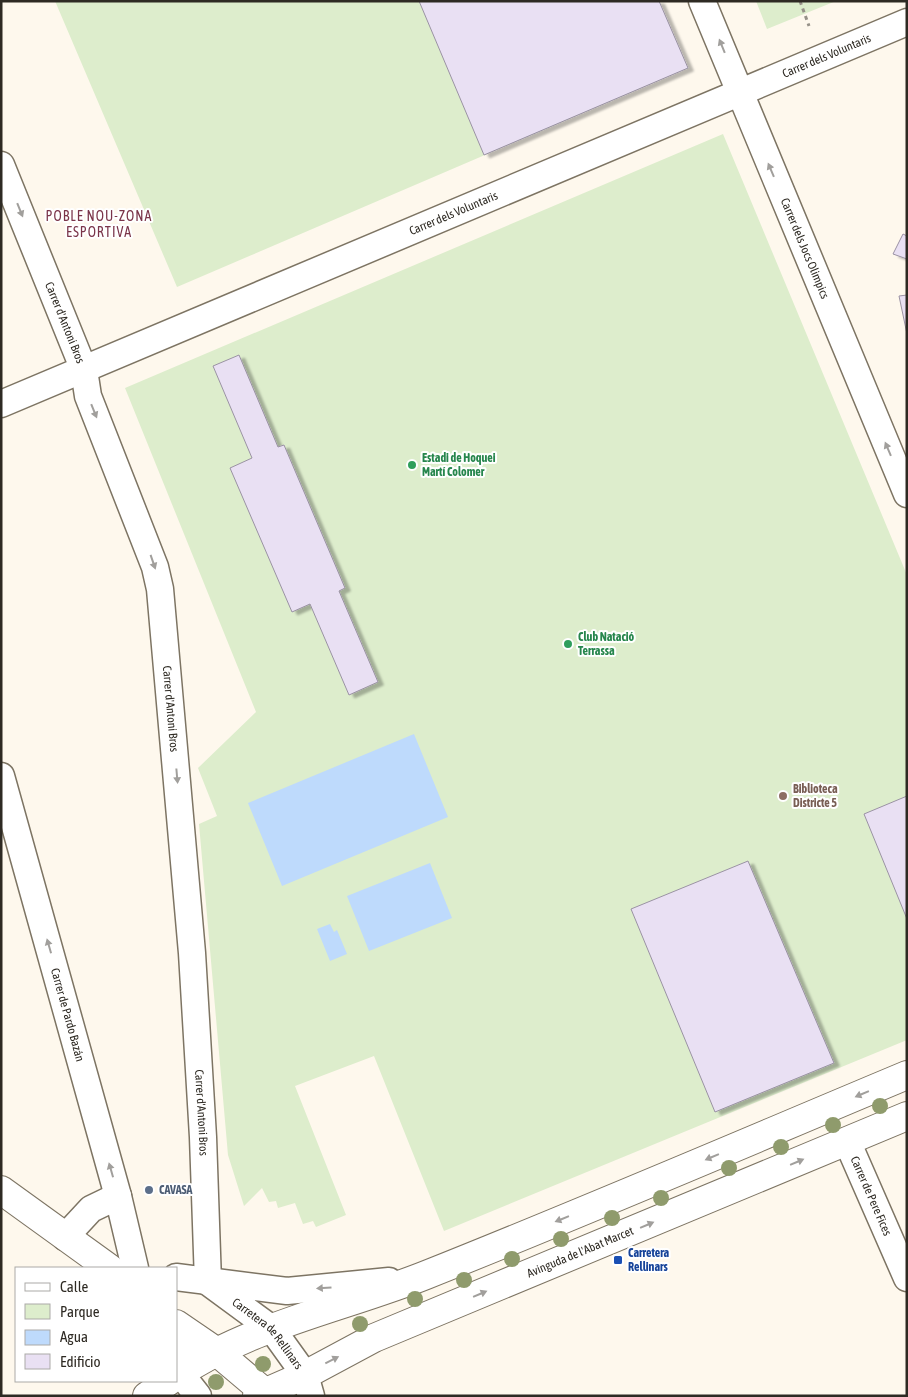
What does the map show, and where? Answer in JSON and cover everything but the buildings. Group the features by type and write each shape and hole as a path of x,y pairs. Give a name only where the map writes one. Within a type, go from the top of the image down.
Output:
{"street":[{"name":"Carrer dels Jocs Olimpics","path":"702,1 907,494"},
{"name":"Carrer dels Voluntaris","path":"1,404 907,22"},
{"name":"Carrer d'Antoni Bros","path":"1,165 84,370 88,396 155,567 160,589 192,952 203,1137 208,1282"},
{"name":"Carrer de Pardo Bazán","path":"1,776 118,1196 139,1264"},
{"path":"178,1374 217,1352 272,1329 424,1276 907,1075"},
{"name":"Avinguda de l'Abat Marcet","path":"263,1394 308,1385 374,1338 907,1116"},
{"name":"Carrer de Pere Fices","path":"847,1142 907,1278"},
{"path":"1,1190 107,1267"},
{"path":"65,1236 92,1209 118,1196"},
{"path":"178,1277 287,1291 356,1286 424,1276"},
{"name":"Carretera de Rellinars","path":"208,1282 272,1329 308,1385"},
{"path":"179,1327 217,1352 263,1394"},
{"path":"178,1379 198,1396"},
{"path":"146,1396 166,1382"}],"path":[{"path":"800,1 809,26"}],"green space":[{"path":"55,1 659,1 688,68 177,287"},
{"path":"756,1 836,1 767,29"},
{"name":"Club Natació Terrassa","path":"723,134 907,575 907,1040 444,1231 374,1056 295,1086 346,1215 316,1227 313,1221 303,1224 295,1203 278,1208 276,1201 269,1202 262,1188 244,1206 228,1155 199,824 217,816 198,768 256,712 125,388"}],"water":[{"path":"414,734 448,817 282,886 248,803"},
{"path":"430,863 452,918 369,951 347,896"},
{"path":"330,924 334,932 337,930 347,954 330,961 317,929"}],"place":[{"name":"Estadi de Hoquei Martí Colomer","path":"412,465"},
{"name":"Club Natació Terrassa","path":"568,644"},
{"name":"Biblioteca Districte 5","path":"783,796"},
{"name":"CAVASA","path":"149,1190"},
{"name":"Carretera Rellinars","path":"618,1260"}],"district":[{"name":"POBLE NOU-ZONA ESPORTIVA","path":"99,224"}]}
